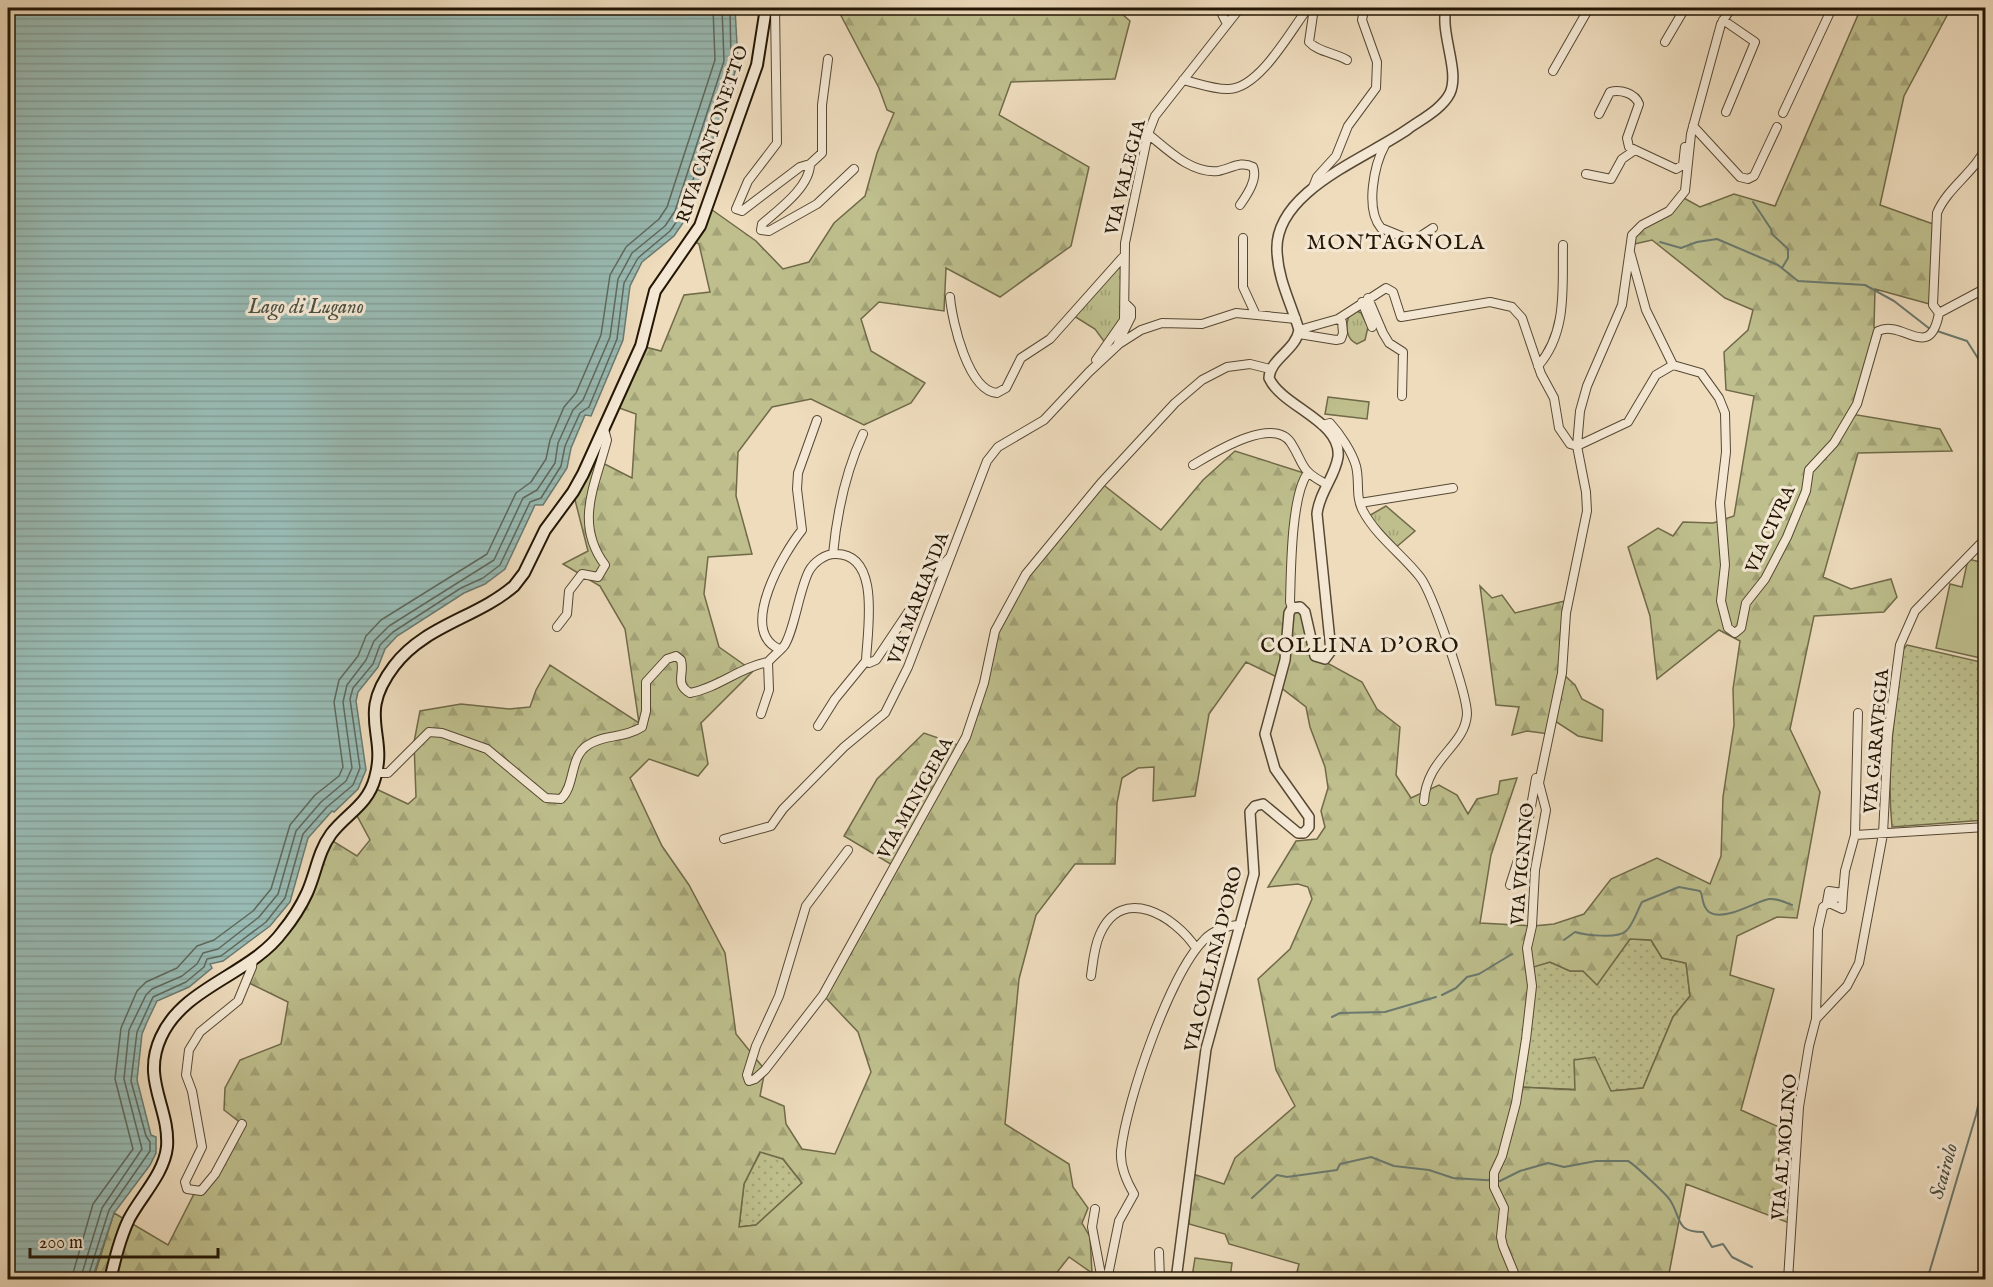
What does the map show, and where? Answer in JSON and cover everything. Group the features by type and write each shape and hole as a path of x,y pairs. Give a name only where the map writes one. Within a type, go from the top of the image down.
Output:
{"main road":[{"name":"RIVA CANTONETTO","path":"376,772 374,708 380,687 388,673 404,654 422,639 501,595 519,579 545,530 576,487 640,346 655,291 697,232 708,207 757,65 766,8"},
{"path":"110,1280 122,1237 133,1212 160,1169 166,1152 166,1130 153,1075 154,1058 161,1035 174,1016 186,1005 253,959 284,931 306,896 325,843 365,800 376,772"}],"street":[{"path":"776,8 777,143 748,181 736,209 742,212 822,153 822,105 824,74 828,59"},
{"path":"1219,8 1227,24"},
{"name":"VIA VALEGIA","path":"1089,372 1120,328 1125,303 1123,257 1148,134 1155,116 1240,8"},
{"path":"1183,80 1229,89 1240,86 1274,58 1308,8"},
{"path":"1314,8 1310,42 1314,48 1337,54 1347,60"},
{"path":"1314,187 1317,177 1336,156 1348,126 1376,88 1377,62 1362,21 1364,10 1368,8"},
{"path":"1299,332 1282,285 1277,250 1282,223 1291,210 1314,187 1385,145 1439,106 1450,93 1453,78 1443,19 1446,8"},
{"path":"1553,71 1589,8"},
{"path":"1665,42 1685,8"},
{"path":"1307,474 1300,489 1294,534 1290,602 1292,608 1303,609 1314,653 1318,658 1325,659 1331,651 1317,514 1326,484 1335,468 1338,452 1331,434 1272,385 1270,369 1299,332 1338,319 1365,300 1389,288 1393,292 1399,315 1404,317 1490,302 1508,305 1522,318 1538,366 1554,398 1559,428 1570,444 1577,446 1628,422 1656,375 1673,365 1646,310 1629,245 1637,229 1664,214 1682,196 1688,178 1693,126 1723,20 1731,8"},
{"path":"1784,113 1832,8"},
{"path":"1723,20 1755,42 1726,112"},
{"path":"1599,114 1608,94 1612,91 1635,97 1638,109 1626,142 1635,150 1676,169 1683,165 1685,146 1690,143"},
{"path":"1693,126 1740,177 1748,179 1754,176 1777,127"},
{"path":"1148,134 1173,155 1209,170 1241,164 1253,167 1255,172 1250,190 1240,205"},
{"path":"1385,145 1374,185 1374,215 1381,228 1414,243 1433,228"},
{"path":"1986,147 1975,165 1943,202 1937,213 1933,305 1940,313 1986,288"},
{"path":"1586,174 1611,179 1622,159 1635,150"},
{"path":"810,164 809,174 790,201 762,224 762,230 769,231 817,204 854,169"},
{"path":"1243,238 1243,287 1255,314"},
{"path":"1538,366 1546,356 1562,315 1563,245"},
{"name":"VIA VIGNINO","path":"1517,1280 1501,1237 1504,1208 1493,1184 1494,1173 1502,1156 1516,1103 1532,987 1527,948 1533,926 1535,870 1546,810 1539,783 1542,757 1562,673 1566,614 1587,511 1577,446 1584,394 1617,321 1625,294 1629,245"},
{"path":"950,297 956,327 973,373 983,388 997,393 1006,388 1021,358 1050,339 1123,257"},
{"path":"1626,267 1636,268"},
{"path":"1365,300 1372,327"},
{"path":"1365,300 1386,338 1403,352 1402,396"},
{"path":"1119,344 1118,341 1132,314 1125,303"},
{"name":"VIA CIVRA","path":"1673,365 1701,373 1719,398 1725,413 1726,452 1720,504 1725,565 1721,602 1728,627 1735,633 1741,628 1746,603 1765,579 1787,537 1806,491 1809,470 1834,443 1857,404 1878,331 1889,329 1925,338 1931,334 1940,313"},
{"path":"1089,372 1119,344 1151,326 1174,323 1202,324 1228,314 1255,314 1296,319"},
{"path":"1299,332 1323,340 1340,339 1343,331 1342,321 1338,319"},
{"name":"VIA MINIGERA","path":"848,850 806,906 779,996 756,1046 747,1075 749,1081 765,1070 820,1000 966,737 984,683 996,631 1026,574 1101,483 1175,403 1202,380 1227,367 1250,364 1270,369"},
{"name":"VIA MARIANDA","path":"724,839 753,829 762,830 771,826 783,809 844,747 885,712 908,668 992,453 1006,441 1044,420 1089,372"},
{"path":"779,649 774,647 765,631 762,611 788,547 802,530 797,489 798,473 818,420"},
{"path":"1322,425 1330,423 1352,458 1360,503 1376,532 1425,585 1463,687 1467,712 1464,729 1435,764 1425,787 1424,801"},
{"path":"557,627 567,614 569,591 582,574 598,577 605,565 590,540 587,524 608,440 604,429"},
{"path":"1193,465 1228,444 1271,433 1289,440 1307,474 1326,484"},
{"path":"833,554 839,506 849,465 863,435"},
{"path":"1360,503 1453,488"},
{"name":"VIA GARAVEGIA","path":"1883,834 1888,729 1902,639 1915,611 1986,538"},
{"path":"376,772 388,773 429,732 442,733 487,749 546,798 561,799 570,791 576,759 586,746 603,738 629,735 642,727 646,711 646,682 667,659 676,656 681,660 683,666 679,682 682,689 690,693 700,691 754,664 768,662 784,646 810,569 816,562 833,554 851,558 866,576 869,590 866,661 839,693 818,726"},
{"path":"866,661 869,663 876,660 940,566 950,557"},
{"name":"VIA COLLINA D'ORO","path":"1176,1280 1206,1049 1255,867 1250,816 1252,808 1257,804 1267,807 1298,833 1308,831 1309,827 1309,818 1271,762 1265,734 1285,660 1289,612 1292,608"},
{"path":"761,714 769,690 768,662"},
{"name":"VIA GARAVEGIA","path":"1843,892 1845,871 1855,834 1858,713"},
{"path":"1510,885 1526,835 1538,763 1542,757"},
{"path":"1855,834 1983,827"},
{"path":"1816,1019 1846,986 1859,963 1883,834"},
{"path":"1826,905 1843,892"},
{"path":"1826,905 1842,909 1843,892"},
{"name":"VIA AL MOLINO","path":"1788,1280 1799,1107 1816,1019 1816,941 1826,905"},
{"path":"1091,976 1100,932 1108,922 1128,908 1143,908 1162,915 1189,936 1196,948"},
{"path":"1107,1280 1119,1221 1134,1194 1121,1154 1141,1065 1183,970 1196,948 1215,932 1228,926 1241,925"},
{"path":"242,1124 215,1174 201,1191 187,1189 185,1182 201,1154 202,1147 192,1091 186,1075 189,1050 200,1032 238,1001 253,959"},
{"path":"1095,1209 1092,1227 1102,1280"},
{"path":"1159,1252 1160,1280"}],"green space":[{"path":"837,8 1115,8 1130,21 1115,79 1011,82 999,115 1089,167 1071,246 1000,297 946,268 944,311 879,302 861,319 871,351 925,383 911,403 864,425 811,399 772,407 738,452 736,496 752,554 708,557 704,594 719,647 753,671 701,723 708,764 698,776 649,759 630,778 662,846 689,885 725,953 736,1034 765,1070 760,1096 784,1106 786,1124 802,1149 835,1154 871,1072 858,1032 823,995 894,866 844,836 877,779 924,733 958,745 966,737 990,648 1026,574 1101,483 1161,530 1203,480 1235,451 1307,474 1300,488 1290,602 1300,607 1318,658 1362,682 1377,709 1400,727 1396,775 1411,798 1439,785 1457,795 1468,814 1477,799 1498,794 1500,781 1517,778 1491,855 1480,923 1533,926 1554,924 1584,914 1611,879 1657,858 1710,884 1721,856 1723,797 1734,725 1733,689 1740,641 1719,630 1657,679 1650,616 1628,547 1658,528 1673,536 1683,522 1713,523 1734,516 1754,396 1726,390 1724,352 1748,330 1753,310 1725,298 1652,240 1630,245 1632,235 1682,197 1700,207 1734,194 1775,206 1861,8 1951,8 1904,96 1880,205 1936,225 1933,305 1875,289 1874,327 1877,333 1851,414 1940,429 1952,451 1858,453 1823,577 1851,589 1891,579 1897,597 1884,612 1814,616 1790,729 1820,792 1797,918 1777,917 1737,936 1730,975 1774,989 1741,1110 1781,1128 1778,1171 1795,1174 1792,1224 1686,1184 1668,1279 1295,1280 1299,1264 1229,1244 1225,1234 1189,1224 1193,1174 1224,1184 1235,1158 1295,1106 1276,1070 1258,979 1290,949 1312,899 1308,887 1298,884 1268,887 1296,841 1317,839 1325,827 1321,811 1328,788 1325,767 1310,727 1306,707 1275,683 1279,678 1246,662 1209,714 1195,796 1153,801 1154,767 1138,768 1122,778 1117,803 1115,864 1075,864 1036,915 1019,979 1005,1124 1069,1164 1073,1187 1088,1208 1082,1223 1090,1237 1092,1273 1069,1257 1051,1280 93,1280 114,1213 168,1245 195,1192 201,1191 242,1124 224,1110 225,1088 240,1060 281,1044 288,1002 247,982 252,967 284,931 328,838 357,856 370,840 355,812 372,787 408,804 416,797 414,742 420,711 461,704 509,709 530,707 536,690 550,665 639,723 625,629 600,586 563,564 588,551 573,492 591,457 632,478 636,414 614,406 641,346 661,351 684,295 710,292 699,244 691,240 708,207 756,241 783,269 809,262 834,223 865,196 877,153 894,113 887,110 879,88","holes":["1630,939 1651,940 1662,958 1686,963 1690,996 1673,1017 1643,1088 1611,1091 1595,1057 1574,1060 1575,1090 1519,1087 1530,968 1550,962 1570,971 1583,971 1597,985","760,1152 783,1159 802,1183 756,1225 739,1227 744,1184"]},
{"path":"1117,265 1123,267 1121,319 1106,344 1095,329 1074,316"},
{"path":"1357,311 1361,313 1368,327 1365,340 1357,344 1349,336 1347,324 1349,316"},
{"path":"1328,397 1369,402 1367,419 1325,414"},
{"path":"1386,506 1415,531 1394,549 1367,517"},
{"path":"1968,559 1985,563 1985,659 1936,648 1950,584 1962,587"},
{"path":"1480,586 1492,598 1502,595 1515,613 1569,600 1562,673 1575,685 1582,699 1603,710 1602,741 1578,736 1552,719 1549,734 1527,731 1512,735 1519,707 1496,705"},
{"path":"1907,645 1985,663 1985,820 1892,827 1890,782 1892,738 1903,650"},
{"path":"1630,939 1651,940 1662,958 1686,963 1690,996 1673,1017 1643,1088 1611,1091 1519,1087 1530,967 1550,962 1570,971 1583,971 1597,984"},
{"path":"761,1151 783,1159 802,1183 756,1225 739,1227 744,1184"},
{"path":"1195,1258 1232,1263 1230,1279 1192,1277"}],"water":[{"name":"Lago di Lugano","path":"8,8 735,8 738,63 687,217 674,236 642,262 630,286 623,340 591,416 585,415 571,448 567,468 543,505 535,505 505,569 485,584 464,593 397,636 385,649 378,667 358,692 356,701 366,770 358,789 334,812 332,811 308,838 290,902 270,926 223,961 210,964 212,968 189,987 157,1001 142,1034 137,1080 151,1135 156,1137 156,1153 150,1165 114,1213 92,1279 8,1279"}],"waterway":[{"path":"1753,202 1772,234 1788,249 1788,258 1782,268"},
{"path":"1660,242 1681,248 1697,242 1717,239 1778,265 1798,281 1865,285 1894,301 1930,329"},
{"path":"1937,331 1967,341 1986,371"},
{"path":"1564,940 1575,932 1601,936 1622,933 1631,925 1642,902 1679,887 1700,891 1705,907 1709,912 1715,914 1731,913 1769,899 1792,905"},
{"path":"1442,995 1456,988 1467,977 1479,974 1512,954"},
{"path":"1332,1017 1340,1013 1385,1012 1436,997"},
{"name":"Scairolo","path":"1927,1280 1976,1115 1986,1070"},
{"path":"1252,1198 1277,1175 1287,1177 1337,1170 1340,1164 1371,1157 1394,1166 1429,1170 1453,1178 1500,1181 1520,1171 1548,1163 1564,1167 1596,1161 1628,1161 1668,1197 1683,1227 1703,1232 1712,1247 1723,1244 1732,1257 1752,1267"}],"district":[{"name":"MONTAGNOLA","path":"1396,242"},
{"name":"COLLINA D'ORO","path":"1360,645"}]}
